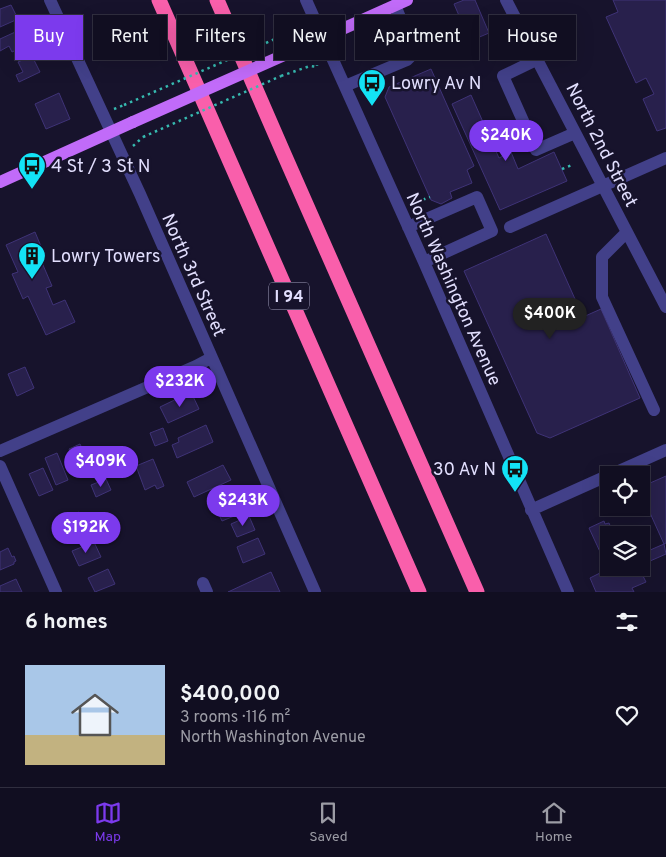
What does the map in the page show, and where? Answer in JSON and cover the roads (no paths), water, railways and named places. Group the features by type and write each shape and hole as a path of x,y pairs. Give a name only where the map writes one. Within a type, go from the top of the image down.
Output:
{"highway":[{"name":"I 94","path":"159,0 419,592"},
{"path":"217,0 301,196 384,379 477,592"}],"main road":[{"path":"345,28 401,3"},
{"path":"0,182 274,60"}],"street":[{"name":"North 3rd Street","path":"50,0 124,160 315,592"},
{"name":"North Washington Avenue","path":"306,0 313,15"},
{"name":"North 2nd Street","path":"506,0 514,15"},
{"path":"345,86 407,60 412,54 412,45 401,3"},
{"name":"North Washington Avenue","path":"333,60 424,262 568,592"},
{"path":"536,60 503,76 536,150 576,133"},
{"name":"North 2nd Street","path":"539,60 666,307"},
{"path":"510,227 666,158"},
{"path":"408,227 477,197 492,231 424,262"},
{"path":"627,232 602,257 602,297 654,410"},
{"path":"0,451 211,358"},
{"path":"630,466 666,450"},
{"path":"0,466 56,592"},
{"path":"531,510 600,479"}],"place":[{"name":"Lowry Av N","path":"372,107"},
{"name":"4 St / 3 St N","path":"32,190"},
{"name":"Lowry Towers","path":"32,280"},
{"name":"30 Av N","path":"515,493"}]}
